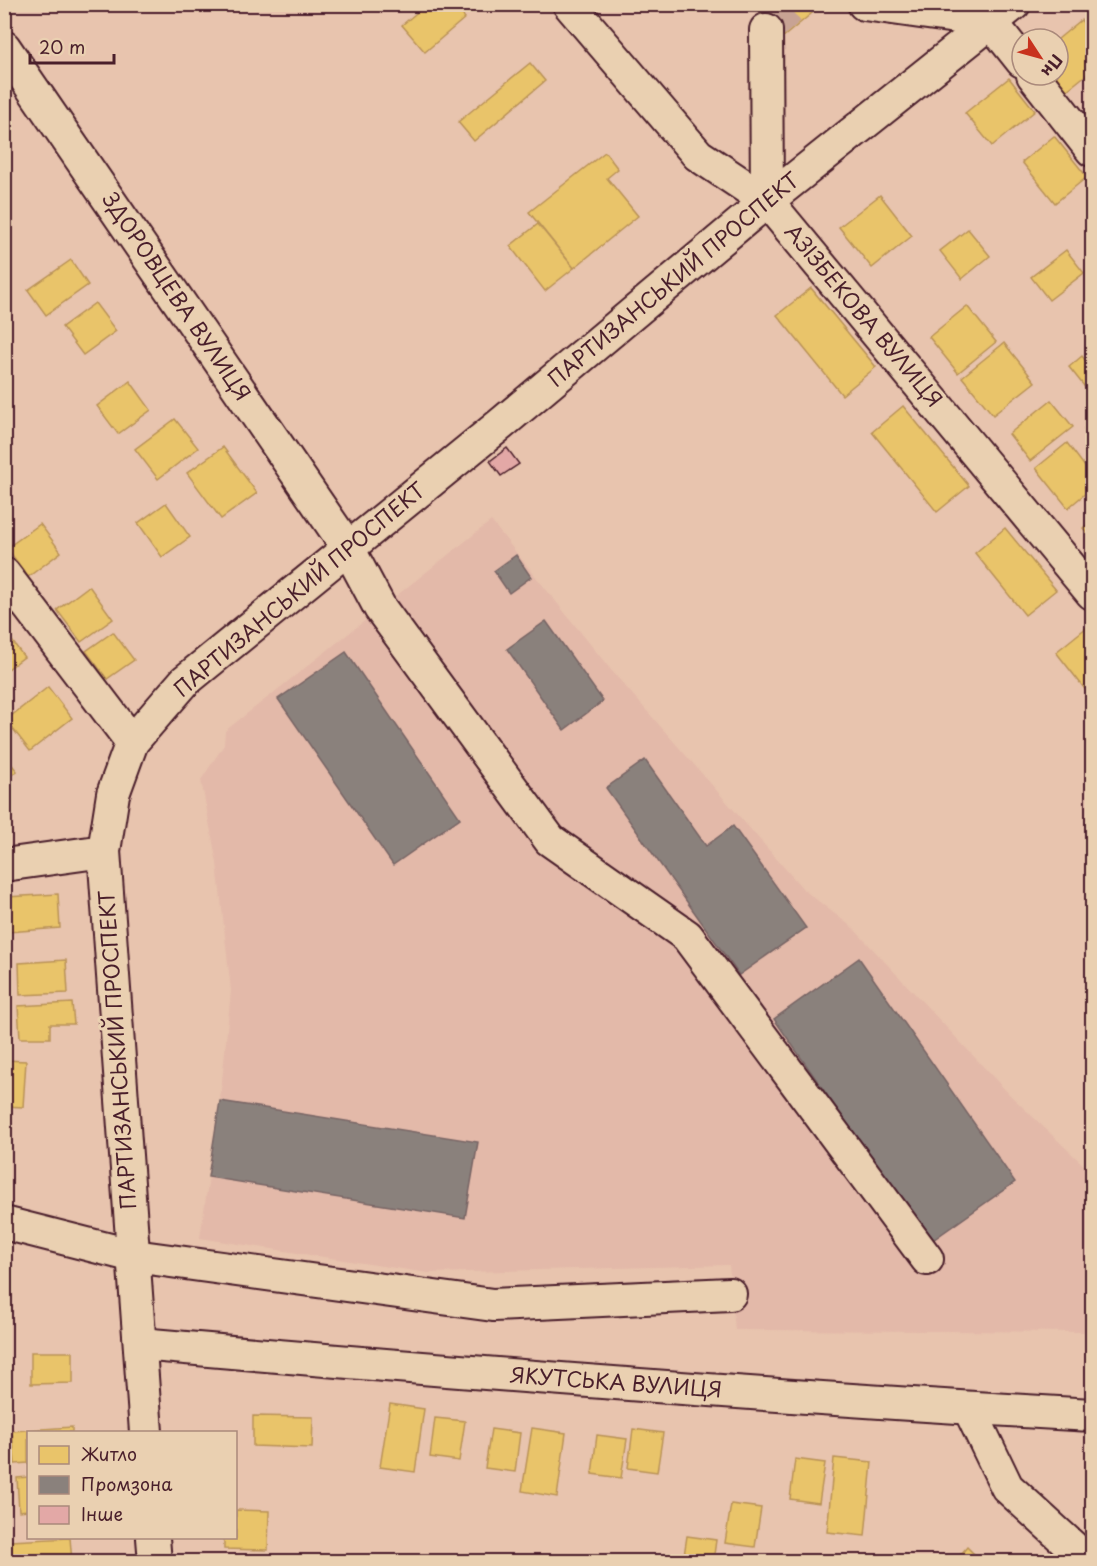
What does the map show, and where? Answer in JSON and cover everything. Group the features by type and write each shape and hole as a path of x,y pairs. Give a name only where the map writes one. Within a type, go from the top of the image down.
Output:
{"street":[{"name":"АЗІЗБЕКОВА ВУЛИЦЯ","path":"569,4 698,155 767,201 1092,593"},
{"path":"864,4 996,10 1010,37"},
{"name":"ПАРТИЗАНСЬКИЙ ПРОСПЕКТ","path":"146,1431 104,851 113,794 132,742 185,681 501,424 996,10"},
{"path":"766,30 767,201"},
{"name":"ЗДОРОВЦЕВА ВУЛИЦЯ","path":"4,47 348,548 380,608 550,840 687,936 927,1259"},
{"path":"1042,87 1092,150"},
{"path":"4,574 132,742"},
{"path":"4,865 104,851"},
{"path":"4,1223 134,1256 493,1305 730,1294"},
{"name":"ЯКУТСЬКА ВУЛИЦЯ","path":"140,1344 441,1370 1092,1415"},
{"path":"969,1408 1007,1487 1089,1562"},
{"path":"153,1539 155,1562"}],"shaded area":[{"path":"491,521 611,670 804,890 853,928 1011,1096 1092,1173 1092,1332 735,1330 729,1265 428,1273 200,1238 220,1101 231,991 217,863 201,780 224,745 225,731"}],"building: Житло":[{"path":"427,4 454,4 465,18 425,52 402,25"},
{"path":"757,4 772,4 763,12"},
{"path":"772,4 813,4 817,9 776,43 755,18"},
{"path":"1081,20 1092,34 1092,70 1066,91 1063,87 1070,87 1070,29"},
{"path":"530,63 545,81 474,141 458,122"},
{"path":"1009,78 1010,87 1016,87 1035,111 992,146 965,113"},
{"path":"1054,136 1087,177 1055,203 1022,162"},
{"path":"605,152 618,169 607,178 638,216 574,268 529,212"},
{"path":"880,195 912,236 872,268 839,227"},
{"path":"538,224 574,268 545,291 510,246"},
{"path":"968,229 990,256 962,279 940,251"},
{"path":"1066,250 1084,273 1049,300 1031,277"},
{"path":"71,260 88,285 46,315 28,290"},
{"path":"811,288 876,367 842,395 777,315"},
{"path":"95,303 116,331 83,355 62,327"},
{"path":"967,306 996,342 958,373 929,337"},
{"path":"1004,343 1035,382 993,415 962,377"},
{"path":"1082,356 1092,369 1092,388 1088,391 1069,367"},
{"path":"130,381 151,410 118,434 97,406"},
{"path":"1051,400 1073,427 1030,461 1009,434"},
{"path":"903,406 969,486 937,512 872,432"},
{"path":"175,419 198,448 158,479 135,449"},
{"path":"1092,423 1092,439 1084,429"},
{"path":"1067,443 1092,476 1092,488 1068,508 1036,468"},
{"path":"223,447 257,493 221,519 187,473"},
{"path":"166,503 190,537 162,557 138,523"},
{"path":"1092,520 1092,539 1083,528"},
{"path":"40,524 61,552 28,577 7,548"},
{"path":"1005,528 1056,590 1025,615 975,553"},
{"path":"89,586 113,619 81,642 57,610"},
{"path":"1087,627 1092,634 1092,698 1056,652"},
{"path":"4,630 24,657 4,672"},
{"path":"113,632 134,660 107,679 86,651"},
{"path":"48,687 72,718 30,751 6,720"},
{"path":"4,755 17,771 4,780"},
{"path":"58,894 60,928 8,932 6,897"},
{"path":"66,960 68,993 20,995 19,963"},
{"path":"72,1003 74,1024 50,1024 50,1038 20,1038 18,1006"},
{"path":"4,1060 26,1061 23,1107 4,1106"},
{"path":"31,1352 73,1352 73,1383 31,1384"},
{"path":"390,1404 424,1409 415,1472 380,1467"},
{"path":"253,1416 313,1417 312,1448 253,1446"},
{"path":"435,1418 465,1421 459,1461 430,1457"},
{"path":"72,1427 72,1431 27,1431 27,1463 15,1464 12,1431"},
{"path":"532,1428 566,1433 557,1497 522,1491"},
{"path":"491,1429 520,1433 515,1472 485,1468"},
{"path":"633,1429 663,1433 657,1472 628,1468"},
{"path":"597,1435 627,1439 621,1478 592,1474"},
{"path":"834,1458 872,1462 865,1536 827,1532"},
{"path":"795,1459 825,1463 819,1503 790,1499"},
{"path":"27,1477 27,1510 19,1511 17,1478"},
{"path":"731,1504 761,1508 755,1547 725,1543"},
{"path":"237,1510 269,1511 268,1550 224,1549 224,1539 237,1539"},
{"path":"687,1536 716,1540 713,1562 683,1562"},
{"path":"70,1539 72,1562 12,1562 10,1541"},
{"path":"967,1547 982,1562 954,1562"}],"building: Промзона":[{"path":"516,555 531,577 509,593 494,571"},
{"path":"546,621 603,701 564,730 507,649"},
{"path":"346,652 460,818 393,865 278,699"},
{"path":"645,760 706,846 733,826 806,928 739,975 606,788"},
{"path":"859,958 1015,1182 930,1242 774,1019"},
{"path":"220,1101 478,1142 465,1218 208,1177"}],"building: Інше":[{"path":"507,448 519,464 501,476 490,461"}],"tunnel":[{"path":"766,30 796,4"}]}
